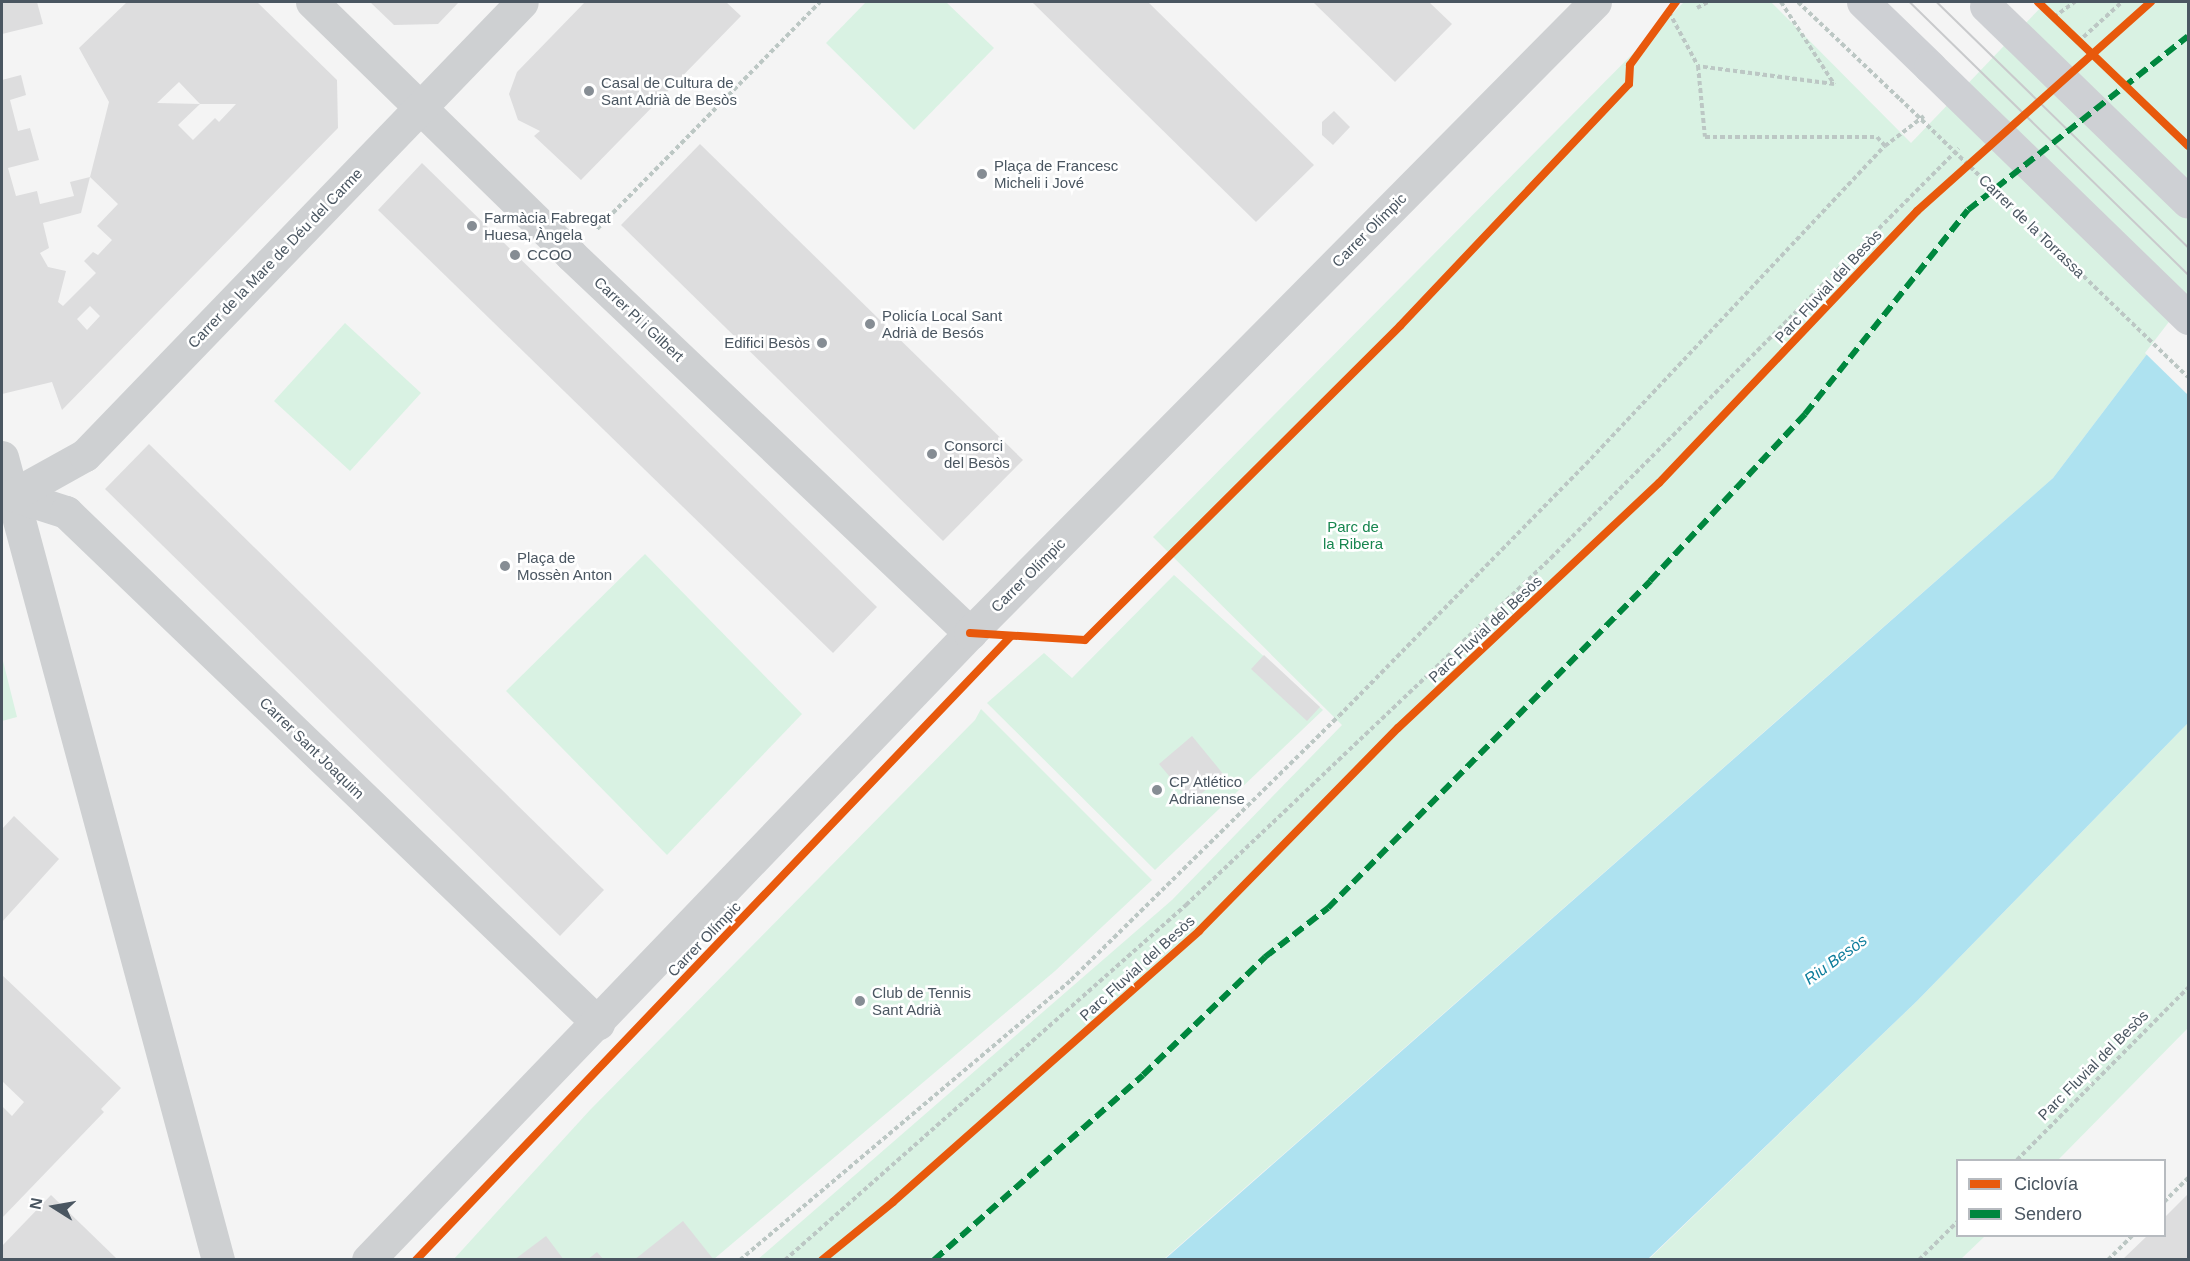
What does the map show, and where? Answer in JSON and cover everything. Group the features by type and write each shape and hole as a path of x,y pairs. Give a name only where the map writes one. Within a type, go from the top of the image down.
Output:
{"street":[{"name":"Carrer Pi i Gilbert","path":"312,2 571,255 970,633"},
{"name":"Carrer de la Mare de Déu del Carme","path":"13,495 85,455 418,107 522,2"},
{"name":"Carrer Olímpic","path":"368,1260 970,633 1594,2"},
{"path":"1863,2 2188,318"},
{"path":"1984,4 2188,202"},
{"path":"2,457 219,1260"},
{"name":"Carrer Sant Joaquim","path":"13,495 66,512 598,1023"}],"path":[{"path":"571,255 820,2"},
{"path":"1697,8 1708,2"},
{"path":"1698,66 1834,84 1781,2"},
{"path":"2066,2 2071,5 2075,2"},
{"path":"2075,44 2122,2"},
{"path":"2046,10 2063,26"},
{"path":"740,1260 1079,972 1586,464 1885,146 1877,137 1705,137 1698,66 1669,12"},
{"path":"2072,34 2088,50"},
{"path":"1960,172 1977,157"},
{"path":"2166,1200 2188,1178"},
{"path":"1919,1260 1956,1223"},
{"path":"2108,1260 2131,1237"}],"green space":[{"path":"866,2 946,2 994,48 914,130 826,43"},
{"name":"Parc de la Ribera","path":"1684,2 1771,2 1911,143 2046,2 2188,2 2188,300 2053,478 1164,1259 757,1260 1172,900 1342,725 1153,537"},
{"path":"345,323 421,393 350,471 274,401"},
{"path":"645,554 802,714 667,855 506,691"},
{"name":"CP Atlético Adrianense","path":"1174,575 1323,710 1155,870 987,703 1044,653 1072,678"},
{"path":"2,657 17,717 2,721"},
{"name":"Club de Tennis Sant Adrià","path":"981,709 1152,880 1055,971 714,1259 453,1260 590,1110 975,720"},
{"path":"2188,723 2188,1028 2059,1159 1956,1159 1956,1237 1984,1237 1961,1259 1648,1260 1917,1001"}],"water":[{"name":"Riu Besòs","path":"2188,300 2188,723 1917,1001 1648,1259 1164,1260 2053,478"}],"pier":[{"path":"2188,297 2188,395 2145,353"}],"building":[{"path":"37,2 43,24 2,34 2,3"},
{"path":"127,2 257,2 337,80 338,128 62,410 52,382 2,394 2,80 21,75 26,95 10,100 18,131 30,128 39,160 8,168 16,196 37,191 40,204 74,196 70,182 90,177 109,102 79,48","holes":["179,82 200,104 157,103","200,104 236,104 219,122 215,118 193,140 178,125","90,177 118,204 97,226 112,240 98,255 93,252 84,261 96,273 63,306 58,302 66,271 48,267 40,253 49,248 43,223 81,213","90,306 100,316 87,330 77,319"]},
{"path":"370,2 459,2 438,24 394,25"},
{"name":"Casal de Cultura de Sant Adrià de Besòs","path":"585,2 726,2 741,16 581,180 534,136 540,131 518,120 509,94 517,72"},
{"path":"1032,2 1148,2 1314,165 1256,222"},
{"path":"1313,2 1429,2 1452,24 1395,82"},
{"path":"1334,111 1350,127 1333,145 1322,135 1322,122"},
{"name":"Edifici Besòs","path":"700,144 1023,460 943,541 621,225"},
{"path":"422,163 877,607 833,653 378,210"},
{"path":"149,444 604,890 560,936 105,489"},
{"path":"1264,655 1320,707 1307,721 1251,669"},
{"path":"1192,736 1224,775 1191,802 1159,764"},
{"path":"14,816 59,859 2,922 2,829"},
{"path":"2,975 121,1088 101,1109 104,1112 2,1218 2,1106 12,1116 24,1102 2,1081"},
{"path":"2188,1194 2188,1260 2122,1260 2146,1237 2166,1237 2166,1216"},
{"path":"51,1195 118,1260 2,1260 2,1246"},
{"path":"683,1221 714,1260 634,1260"},
{"path":"546,1236 564,1260 514,1260"},
{"path":"597,1252 604,1260 587,1260"}],"tram line":[{"path":"1910,2 2188,274"},
{"path":"1937,2 2188,247"}],"marked path":[{"path":"934,1260 1143,1075 1265,957 1328,908 1650,581 1805,414 1968,210 2188,36"}],"cycle path":[{"path":"970,633 1085,640 1400,326 1629,84 1630,65 1676,2"},
{"path":"2038,2 2188,146"},
{"name":"Parc Fluvial del Besòs","path":"822,1260 893,1202 1199,931 1398,728 1659,483 1917,211 2151,2"},
{"path":"416,1260 1011,636"}],"place":[{"name":"Casal de Cultura de Sant Adrià de Besòs","path":"589,91"},
{"name":"Plaça de Francesc Micheli i Jové","path":"982,174"},
{"name":"Farmàcia Fabregat Huesa, Àngela","path":"472,226"},
{"name":"CCOO","path":"515,255"},
{"name":"Policía Local Sant Adrià de Besós","path":"870,324"},
{"name":"Edifici Besòs","path":"822,343"},
{"name":"Consorci del Besòs","path":"932,454"},
{"name":"Plaça de Mossèn Anton","path":"505,566"},
{"name":"CP Atlético Adrianense","path":"1157,790"},
{"name":"Club de Tennis Sant Adrià","path":"860,1001"}]}
